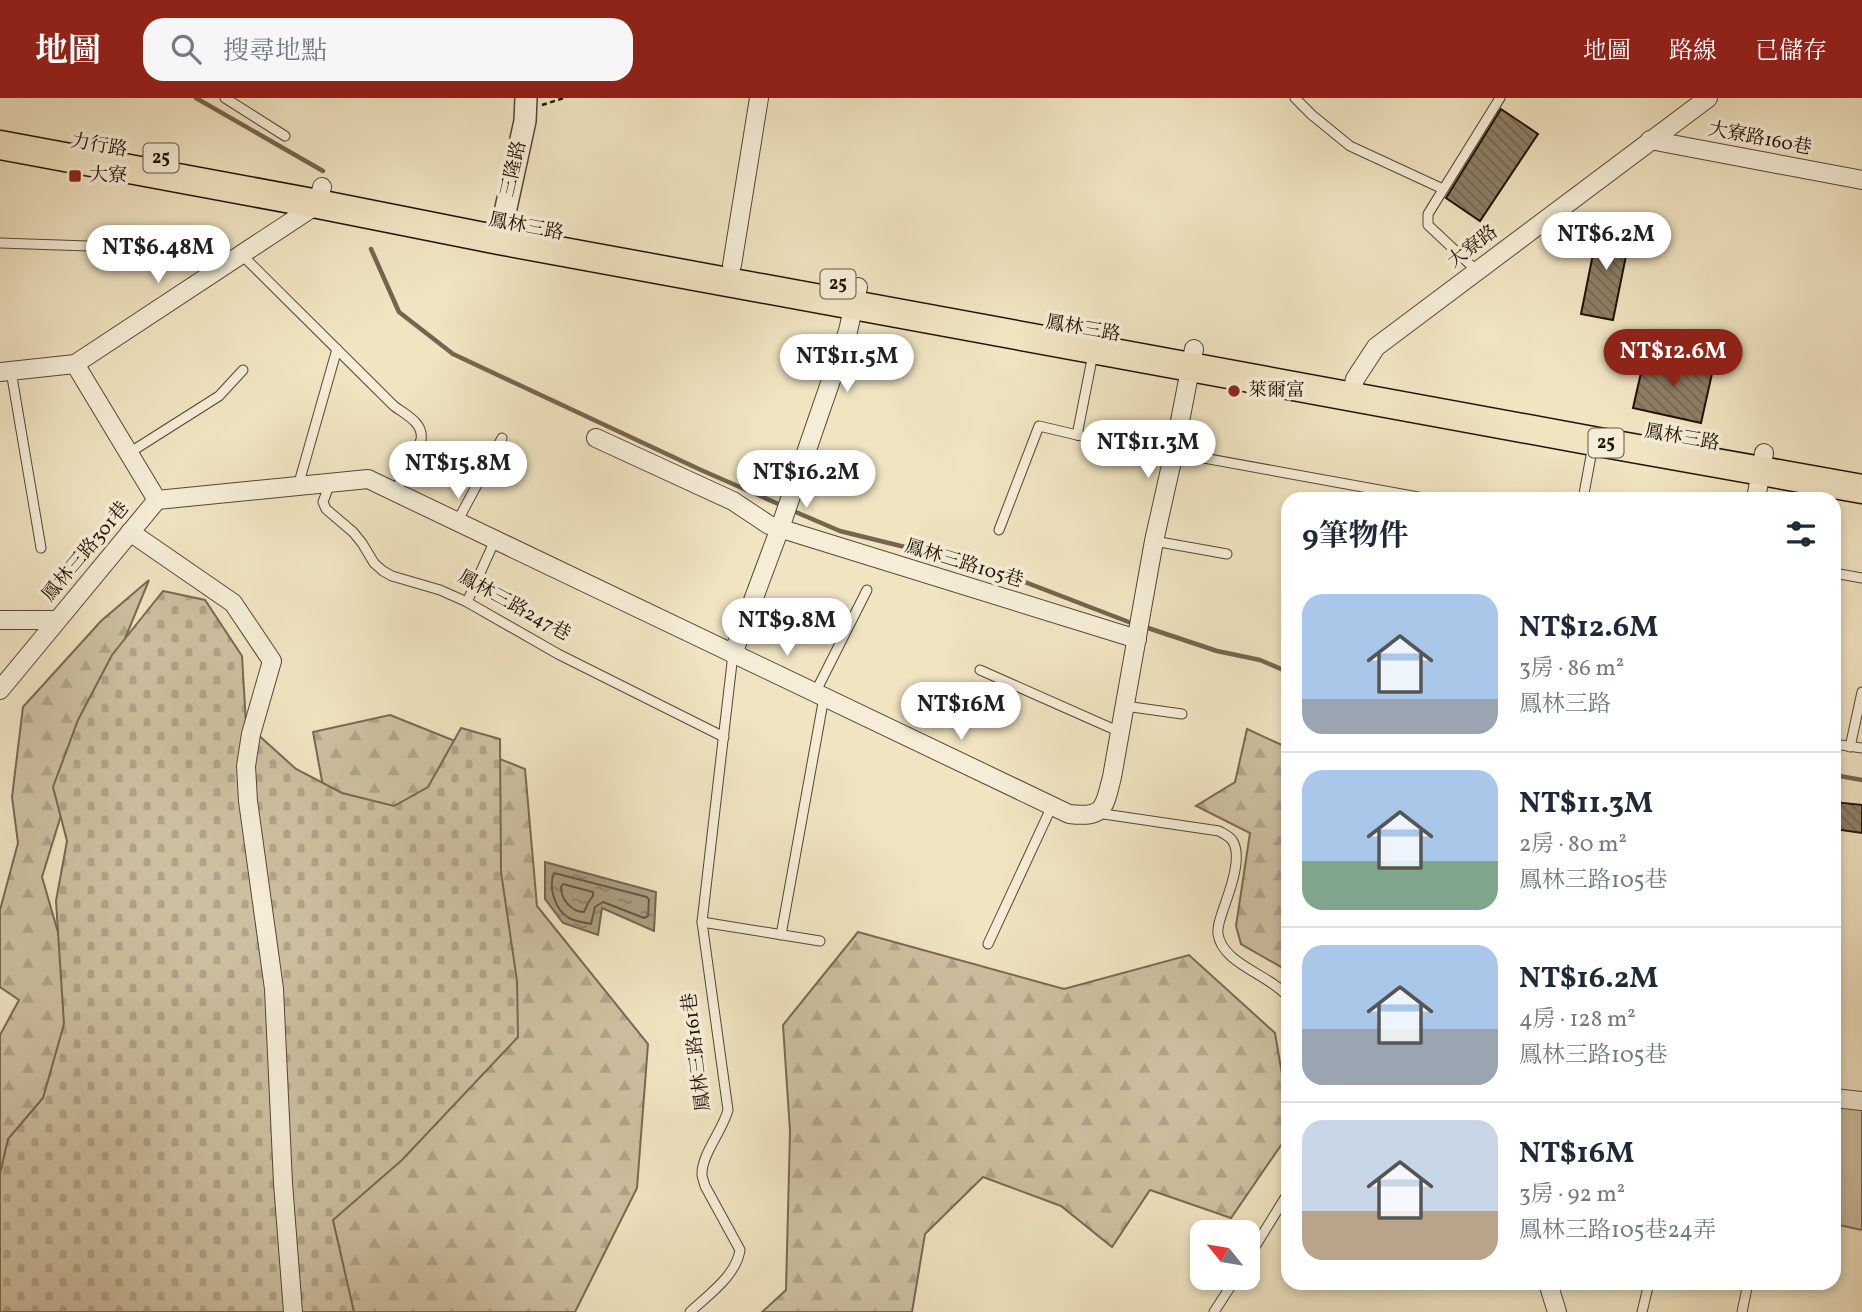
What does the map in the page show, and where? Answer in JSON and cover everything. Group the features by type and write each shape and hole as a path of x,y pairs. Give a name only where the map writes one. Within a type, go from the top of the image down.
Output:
{"main road":[{"name":"力行路","path":"0,128 320,195"},
{"name":"力行路","path":"0,145 320,195"},
{"name":"鳳林三路","path":"320,195 501,231 1763,462 1862,489"},
{"name":"鳳林三路","path":"501,231 732,265 856,296 1094,349 1192,358"},
{"name":"鳳林三路","path":"1353,388 1593,441 1763,462 1862,470"}],"street":[{"name":"三隆路","path":"501,231 525,121 526,98"},
{"path":"732,265 759,98"},
{"name":"大寮路","path":"1353,388 1376,347 1708,98"},
{"name":"大寮路160巷","path":"1650,140 1862,180"},
{"path":"5,372 75,364 241,254 320,195"},
{"path":"733,653 848,331 856,296"},
{"path":"157,500 369,479 1069,814 1086,816 1097,813 1105,802 1154,541 1192,358"},
{"name":"鳳林三路301巷","path":"0,690 157,500 75,364"},
{"name":"鳳林三路105巷","path":"596,438 733,500 769,525 781,524 1138,630"},
{"path":"1757,492 1763,462"},
{"path":"130,532 233,603 272,661 251,734 246,766 274,989 283,1182 293,1312"},
{"path":"0,620 56,620"},
{"path":"1841,1098 1862,1101"},
{"path":"1550,1290 1557,1312"}],"lane":[{"path":"225,98 285,136"},
{"path":"1295,98 1350,146 1443,189"},
{"path":"1477,271 1428,225 1428,214 1500,98"},
{"path":"0,243 88,246"},
{"path":"241,254 394,406 419,425 421,440 395,492"},
{"path":"298,486 337,349"},
{"path":"1077,435 1094,349"},
{"path":"129,453 219,396 243,370"},
{"path":"5,372 41,548"},
{"path":"999,530 1039,426 1391,492"},
{"path":"457,522 502,438"},
{"path":"1584,492 1593,441"},
{"name":"鳳林三路247巷","path":"330,483 323,502 326,509 353,532 374,563 392,576 440,590 467,602 558,654 724,737"},
{"path":"467,602 495,540"},
{"path":"1154,541 1227,554"},
{"path":"1841,574 1862,578"},
{"path":"781,935 820,695 867,590"},
{"name":"鳳林三路161巷","path":"690,1312 730,1273 738,1261 740,1250 702,1176 704,1164 725,1123 728,1110 702,922 733,653"},
{"path":"980,670 1120,732"},
{"path":"1850,747 1862,692"},
{"path":"1125,706 1182,714"},
{"path":"1841,745 1862,748"},
{"path":"988,944 1052,806"},
{"path":"1097,813 1219,831 1231,838 1237,857 1217,930 1220,944 1231,956 1281,987"},
{"path":"702,922 821,942"},
{"path":"1260,1238 1281,1204"},
{"path":"1214,1312 1228,1290"},
{"path":"1642,1312 1647,1290"},
{"path":"1742,1312 1747,1290"}],"green space":[{"path":"149,580 86,734 42,877 81,1012 0,1312 0,1035 19,1000 0,987 0,910 18,843 12,797 23,707 101,621"},
{"path":"163,591 205,600 242,656 246,724 296,769 342,793 394,806 428,787 461,728 500,739 501,872 517,981 518,1037 402,1160 333,1220 354,1312 0,1312 0,1174 8,1139 43,1098 64,1024 56,901 67,841 53,787 78,720 112,655"},
{"path":"390,715 525,769 537,906 648,1044 637,1188 575,1312 303,1312 340,879 313,732"},
{"path":"1247,729 1281,745 1281,967 1241,944 1236,926 1250,833 1196,806 1235,782"},
{"path":"858,932 1064,989 1189,955 1275,1033 1281,1068 1281,1145 1231,1218 1150,1190 1112,1247 1061,1206 983,1177 925,1234 912,1312 762,1312 786,1290 790,1131 783,1025"},
{"path":"1841,1103 1862,1106 1862,1230 1841,1226"}],"water":[{"path":"545,862 656,892 654,931 602,908 598,935 563,923 545,899"}],"building":[{"path":"1501,109 1538,134 1480,221 1446,198"},
{"path":"1599,224 1631,231 1613,320 1581,314"},
{"path":"1645,355 1713,369 1701,423 1633,408"},
{"path":"1841,803 1862,805 1862,833 1841,830"}],"waterway":[{"path":"196,98 323,171"},
{"path":"371,249 399,312 453,354 783,506"},
{"path":"791,510 840,531 986,567 1134,624"},
{"path":"1142,626 1217,651 1260,660 1281,669"},
{"path":"1841,776 1862,780"}],"place":[{"name":"大寮","path":"75,176"},
{"name":"萊爾富","path":"1234,391"}]}
